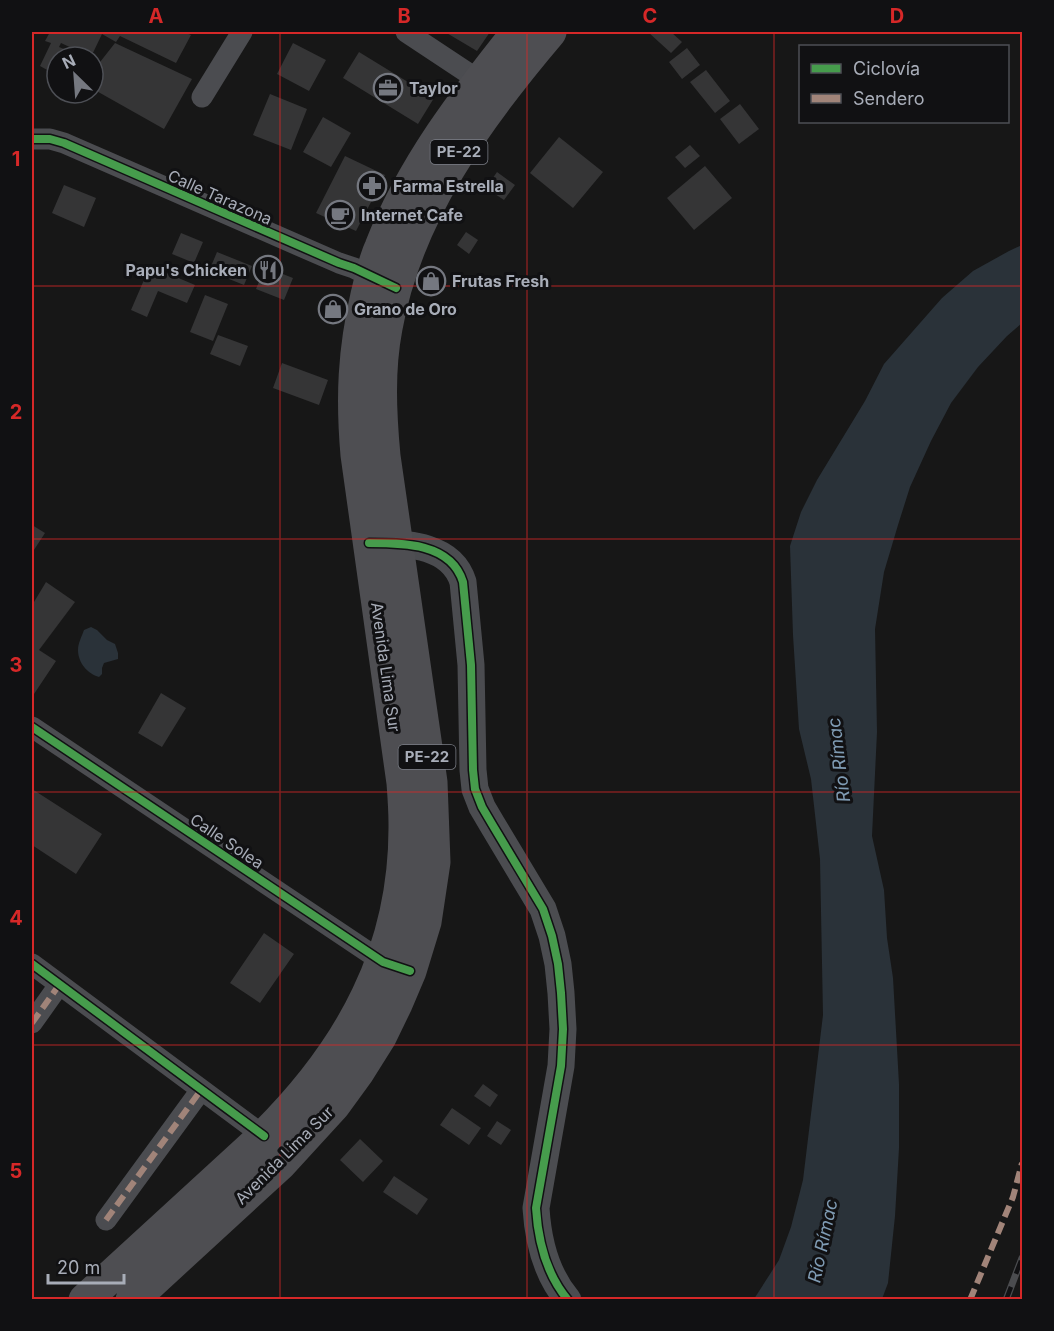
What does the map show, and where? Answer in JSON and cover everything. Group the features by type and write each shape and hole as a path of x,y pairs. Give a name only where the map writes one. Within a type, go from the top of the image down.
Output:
{"highway":[{"name":"Avenida Lima Sur","path":"384,282 380,249 406,192 454,116 518,32"},
{"name":"Avenida Lima Sur","path":"85,1299 264,1136 296,1103 332,1057 369,995 397,966 425,922 434,862 431,782 383,543 357,454 354,381 360,324 384,282 406,257 417,230 470,134 550,32"},
{"name":"Avenida Lima Sur","path":"132,1299 280,1164 334,1105 380,1037 396,1005 397,966"}],"street":[{"path":"202,97 242,32"},
{"path":"406,32 480,81"},
{"name":"Calle Tarazona","path":"32,139 50,139 64,143 384,282"},
{"path":"383,543 434,551 449,559 460,574 464,592 471,665 473,770 476,789 482,807 543,909 552,936 561,993 563,1029 561,1066 536,1208 537,1226 545,1260 553,1279 568,1299"},
{"name":"Calle Solea","path":"32,727 397,966"},
{"path":"32,964 264,1136"},
{"path":"32,1023 59,985"},
{"path":"106,1220 201,1090"}],"water":[{"name":"Río Rímac","path":"1022,245 1022,323 978,367 951,403 931,441 910,487 884,572 875,629 877,732 872,836 884,890 887,938 893,978 899,1084 899,1148 888,1283 882,1299 754,1299 779,1260 791,1227 803,1180 823,1015 820,859 811,779 799,729 790,546 801,512 817,480 865,401 884,364 942,298 973,271"},
{"path":"91,627 115,644 118,653 118,659 104,663 102,674 99,677 84,667 78,655 84,630"}],"building":[{"path":"50,32 184,32 191,35 176,63 120,36 116,42 102,34 97,45 61,43 50,45 51,43 45,41"},
{"path":"445,32 490,32 477,51"},
{"path":"648,32 671,32 682,42 671,53"},
{"path":"115,43 192,79 164,129 105,96 105,56"},
{"path":"293,43 326,60 309,91 277,74"},
{"path":"687,48 700,65 682,79 669,62"},
{"name":"Taylor","path":"359,52 434,98 418,124 343,78"},
{"path":"45,56 45,69 40,66"},
{"path":"706,70 730,101 715,113 690,82"},
{"path":"270,94 307,109 291,150 253,135"},
{"path":"740,104 759,129 739,144 720,119"},
{"path":"323,117 351,133 331,167 303,152"},
{"path":"559,137 603,172 573,208 530,173"},
{"path":"690,145 700,156 685,168 675,157"},
{"path":"345,156 385,175 356,231 316,213"},
{"path":"705,166 732,198 694,230 667,198"},
{"path":"497,172 515,185 504,200 486,188"},
{"path":"64,185 96,198 84,227 52,213"},
{"path":"466,232 478,240 469,254 457,245"},
{"path":"181,233 203,242 194,263 172,254"},
{"path":"217,252 252,266 244,285 209,271"},
{"path":"150,266 195,285 187,303 158,291 147,317 131,310"},
{"path":"265,267 293,278 284,300 256,289"},
{"path":"205,295 228,304 213,341 190,332"},
{"path":"218,335 248,346 240,366 210,354"},
{"path":"282,363 328,380 319,405 273,388"},
{"path":"32,525 45,533 32,553"},
{"path":"46,582 75,602 39,650 56,661 32,697 32,600 34,602"},
{"path":"161,693 186,708 162,747 138,733"},
{"path":"32,789 102,834 76,874 32,845"},
{"path":"264,933 294,954 260,1003 230,983"},
{"path":"483,1084 498,1095 490,1107 474,1096"},
{"path":"452,1108 481,1128 469,1145 440,1125"},
{"path":"497,1121 511,1130 501,1145 487,1136"},
{"path":"360,1139 383,1161 363,1182 340,1160"},
{"path":"394,1176 428,1199 417,1215 383,1192"}],"railway":[{"path":"1006,1300 1022,1258"}],"marked path":[{"path":"32,1023 59,985"},
{"path":"106,1220 201,1090"},
{"path":"970,1300 1013,1197 1022,1163"}],"cycle path":[{"path":"32,139 50,139 64,143 396,288"},
{"path":"369,543 411,545 437,553 448,559 457,569 463,582 471,665 475,789 482,807 543,909 558,964 563,1029 561,1066 536,1208 544,1257 560,1290 568,1300"},
{"path":"32,727 383,962 410,971"},
{"path":"32,964 264,1136"}],"place":[{"name":"Taylor","path":"388,88"},
{"name":"Farma Estrella","path":"372,186"},
{"name":"Internet Cafe","path":"340,215"},
{"name":"Papu's Chicken","path":"268,270"},
{"name":"Frutas Fresh","path":"431,281"},
{"name":"Grano de Oro","path":"333,309"}]}
